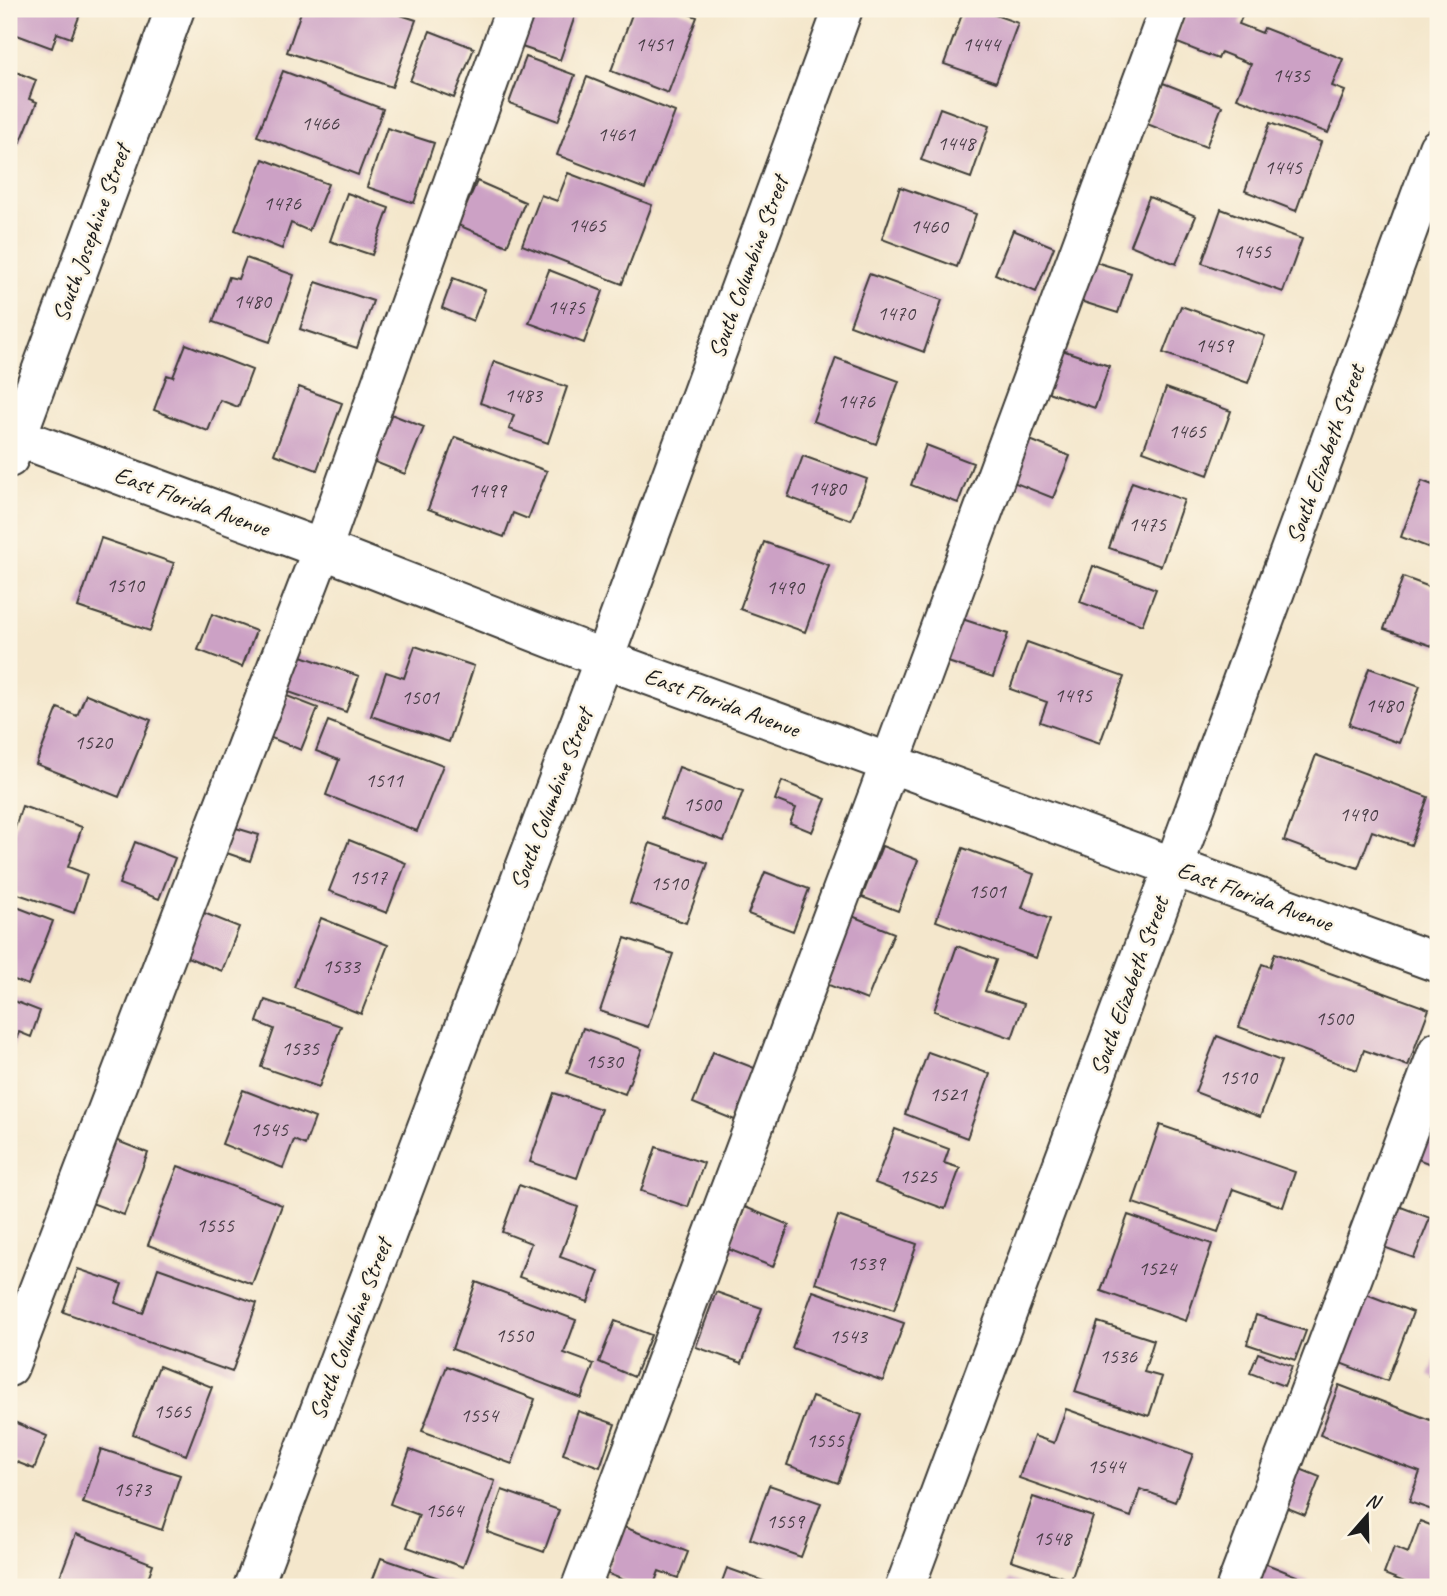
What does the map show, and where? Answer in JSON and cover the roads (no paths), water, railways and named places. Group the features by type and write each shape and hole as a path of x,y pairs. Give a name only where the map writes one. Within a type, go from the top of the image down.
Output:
{"street":[{"name":"South Josephine Street","path":"11,443 175,9"},
{"path":"9,1367 322,549 515,9"},
{"name":"South Columbine Street","path":"253,1587 604,659 843,9"},
{"path":"581,1587 1169,9"},
{"name":"South Elizabeth Street","path":"905,1587 1438,148"},
{"name":"East Florida Avenue","path":"11,443 322,549 604,659 1438,962"},
{"path":"1236,1587 1438,1051"}]}
